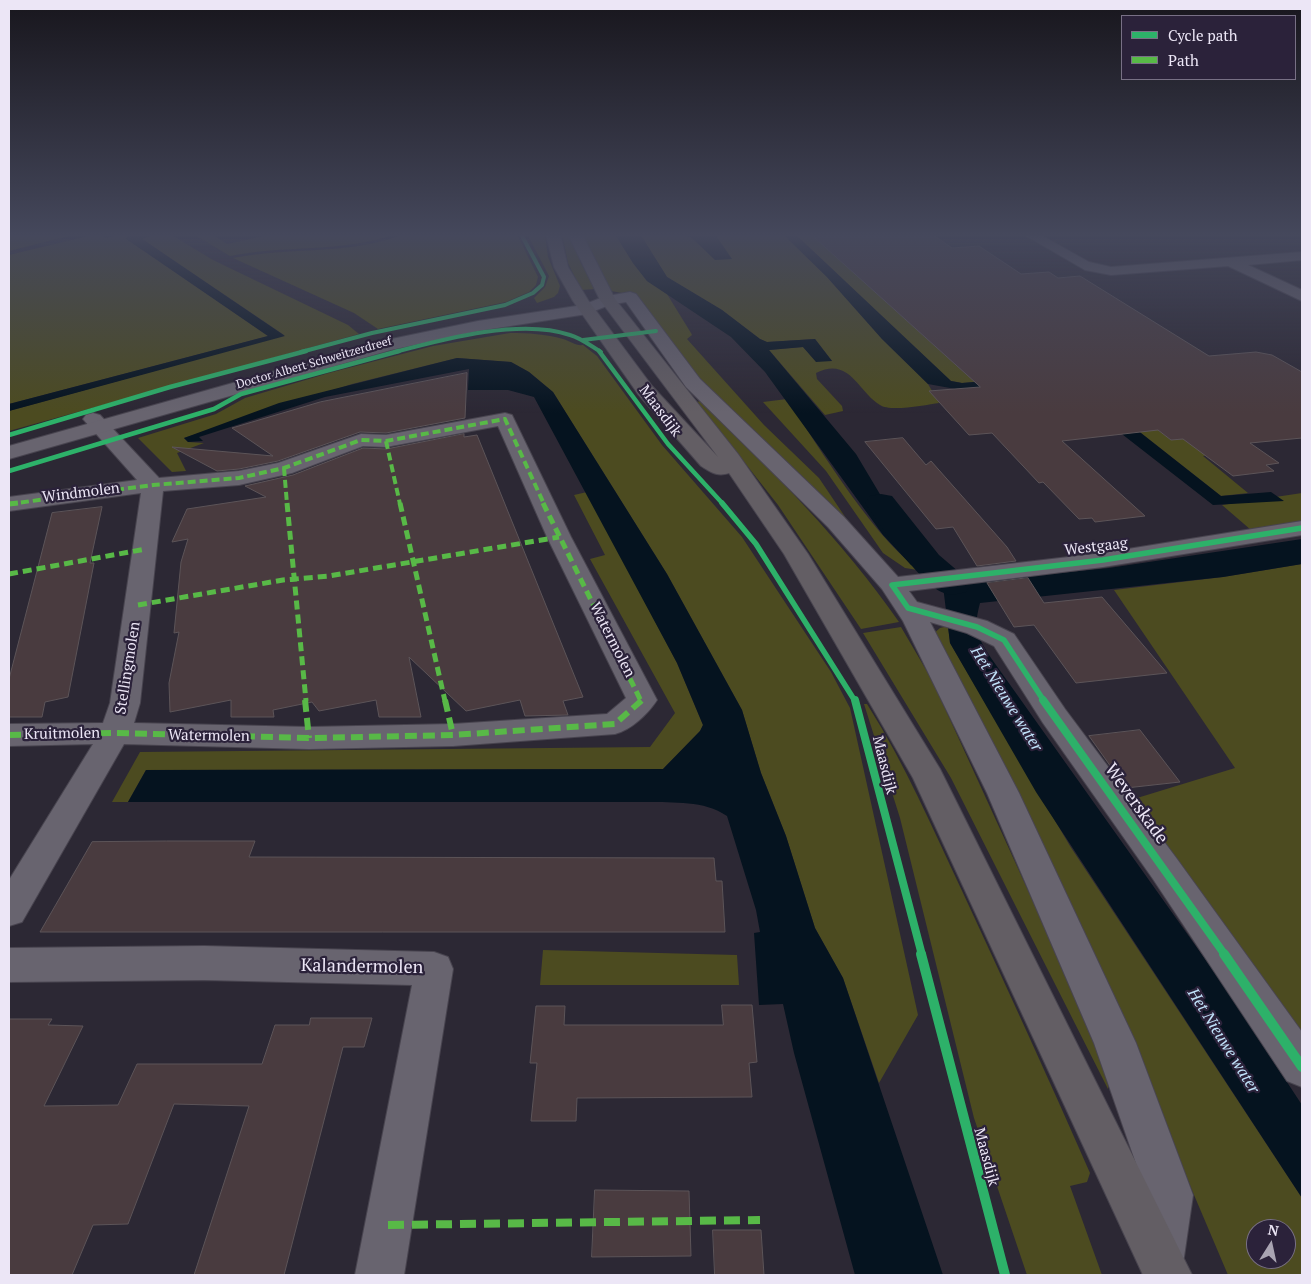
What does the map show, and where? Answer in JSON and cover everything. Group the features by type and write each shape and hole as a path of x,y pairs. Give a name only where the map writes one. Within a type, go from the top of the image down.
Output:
{"main road":[{"name":"Maasdijk","path":"577,294 658,404 710,461 750,491"},
{"name":"Maasdijk","path":"605,294 730,459 750,491 796,554 929,778 1164,1266"}],"street":[{"name":"Maasdijk","path":"608,300 630,297 693,383 836,522 892,585 937,619 1003,793 1115,1042 1170,1196 1164,1266"},
{"name":"Doctor Albert Schweitzerdreef","path":"9,453 96,423 378,338 486,315 584,305 608,300"},
{"name":"Watermolen","path":"115,734 309,738 453,735 615,724 642,700 559,537 505,420 386,441 361,440 284,468 239,478 153,485"},
{"name":"Doctor Albert Schweitzerdreef","path":"9,443 96,423"},
{"path":"96,423 153,485"},
{"name":"Windmolen","path":"9,504 153,485"},
{"name":"Stellingmolen","path":"9,911 115,734 126,703 153,485"},
{"name":"Westgaag","path":"892,585 942,577 1103,560 1302,528"},
{"name":"Weverskade","path":"937,619 1004,640 1054,716 1165,869 1302,1067"},
{"name":"Kruitmolen","path":"9,735 115,734"},
{"name":"Kalandermolen","path":"9,965 204,963 434,969 380,1275"}],"shaded area":[{"path":"9,294 207,294 268,336 9,404"},
{"path":"223,294 283,294 348,325 359,334 9,431 9,411 284,335"},
{"path":"312,294 525,294 506,302 378,329 354,313"},
{"path":"538,294 557,294 554,297 537,303 534,298"},
{"path":"627,294 667,294 692,335 687,339 764,425 819,478 862,542 699,382 633,295"},
{"path":"695,294 842,294 882,339 928,384 939,403 908,407 885,407 872,399 845,372 837,369 828,369 816,373 817,379 842,406 843,411 825,415 769,350 803,347 816,361 832,361 815,339 767,342 760,339 722,310"},
{"path":"859,294 877,294 967,375 1079,370 1171,440 1206,436 1227,453 1203,456 1248,493 1221,496 1113,411 1046,376 962,383 951,381"},
{"path":"510,333 537,334 563,339 583,345 597,356 662,445 742,537 831,672 850,708 918,1015 879,1083 843,978 815,928 786,836 761,773 742,710 667,574 553,392 529,372 511,362 457,358 352,384 184,438 188,442 204,443 177,453 186,471 172,472 138,438 216,414 245,398 329,373 433,346"},
{"path":"787,399 850,494 889,542 907,560 924,571 905,568 883,553 826,471 763,402"},
{"path":"700,401 753,453 830,534 899,622 861,629 778,505 697,402"},
{"path":"587,492 677,663 703,725 700,731 663,769 146,770 128,802 112,802 140,752 650,747 675,713 590,559 605,555 574,495"},
{"path":"1302,493 1302,521 1251,530 1222,505"},
{"path":"1302,564 1302,1056 1124,802 1235,768 1114,590 1223,577"},
{"path":"948,626 950,643 1070,846 1302,1198 1302,1275 1228,1275 1113,1004 933,634 940,628"},
{"path":"901,627 932,680 1094,1035 1109,1080 1108,1089 951,778 863,633"},
{"path":"864,704 867,704 881,727 918,797 1090,1173 1087,1182 1070,1186 1102,1275 1027,1275 974,1118 900,818"},
{"path":"543,950 737,955 739,985 540,985"}],"water":[{"path":"207,294 223,294 285,336 9,411 9,404 268,336"},
{"path":"666,294 695,294 722,310 760,339 767,342 815,339 832,361 816,362 803,347 769,350 856,454 887,506 923,556 938,562 971,582 1109,568 1302,539 1302,564 1223,577 980,603 977,626 982,644 991,658 1220,980 1302,1105 1302,1198 1036,792 950,643 943,586 950,584 935,570 924,571 911,565 883,535 765,372 731,337"},
{"path":"842,294 859,294 951,381 962,383 1046,376 1113,411 1221,496 1271,492 1284,501 1213,505 1059,385 961,390 928,384 882,339"},
{"path":"457,358 511,362 529,372 553,392 667,574 742,710 761,773 786,836 815,928 843,978 943,1275 855,1275 794,1053 783,1004 759,1005 754,933 760,932 756,910 727,816 708,807 668,802 128,802 146,770 663,769 700,731 703,725 677,663 534,397 508,390 468,390 469,369 325,397 199,437 203,441 188,442 184,438 279,403"}],"building":[{"path":"877,294 1109,294 1209,356 1256,352 1272,355 1302,372 1302,438 1250,443 1279,463 1266,465 1274,471 1233,476 1183,439 1171,440 1158,430 1062,441 1145,516 1095,522 1092,518 1079,519 1043,482 1039,483 992,433 969,435 929,391 980,387"},
{"path":"467,373 465,418 386,433 360,432 278,461 239,469 217,471 172,447 273,456 232,428 320,402"},
{"path":"464,434 464,437 477,435 583,697 563,701 568,715 525,716 520,700 466,711 409,657 421,717 379,717 376,700 319,711 312,702 273,710 274,717 231,717 231,700 170,712 169,683 179,632 174,633 181,562 188,539 172,542 187,509 266,497 245,486 293,475 363,448 386,449"},
{"path":"903,438 926,465 931,461 1007,547 1016,561 977,566 953,527 936,529 865,442"},
{"path":"102,507 90,563 94,563 68,697 45,702 42,717 9,717 9,679 52,513"},
{"path":"1028,578 1044,603 1102,597 1167,673 1076,683 1034,625 1014,627 987,583"},
{"path":"1140,730 1180,782 1126,788 1089,736"},
{"path":"255,841 249,857 714,858 716,881 722,881 725,932 40,932 92,842"},
{"path":"722,1005 752,1005 757,1062 749,1063 752,1097 577,1098 576,1121 531,1121 537,1063 530,1063 536,1006 565,1006 564,1025 723,1025"},
{"path":"311,1018 372,1018 364,1047 343,1047 284,1275 194,1275 249,1106 174,1104 128,1224 93,1225 72,1275 9,1275 9,1019 52,1019 48,1025 83,1026 44,1106 118,1105 137,1064 262,1064 275,1025 309,1025"},
{"path":"595,1190 689,1191 691,1256 592,1257"},
{"path":"713,1230 761,1230 764,1275 715,1275"}],"waterway":[{"name":"Het Nieuwe water","path":"881,503 927,562 954,585"}],"marked path":[{"path":"9,504 153,485 239,478 284,468 361,440 386,441 505,419 559,537 642,700 615,724 453,735 309,738 115,733 9,735"},
{"path":"386,441 453,735"},
{"path":"284,468 309,738"},
{"path":"138,605 283,580 329,576 559,537"},
{"path":"9,574 146,549"},
{"path":"388,1225 760,1220"}],"cycle path":[{"path":"9,435 170,387 372,333 505,305 531,294"},
{"path":"9,471 214,409 241,394 441,340 506,330 546,330 571,335 601,352 668,444 710,488 756,544 854,696 1005,1275"},
{"path":"583,340 656,331"},
{"path":"1302,528 1103,560 892,585 908,608 977,627 1004,640 1054,716 1165,869 1302,1067"}]}
